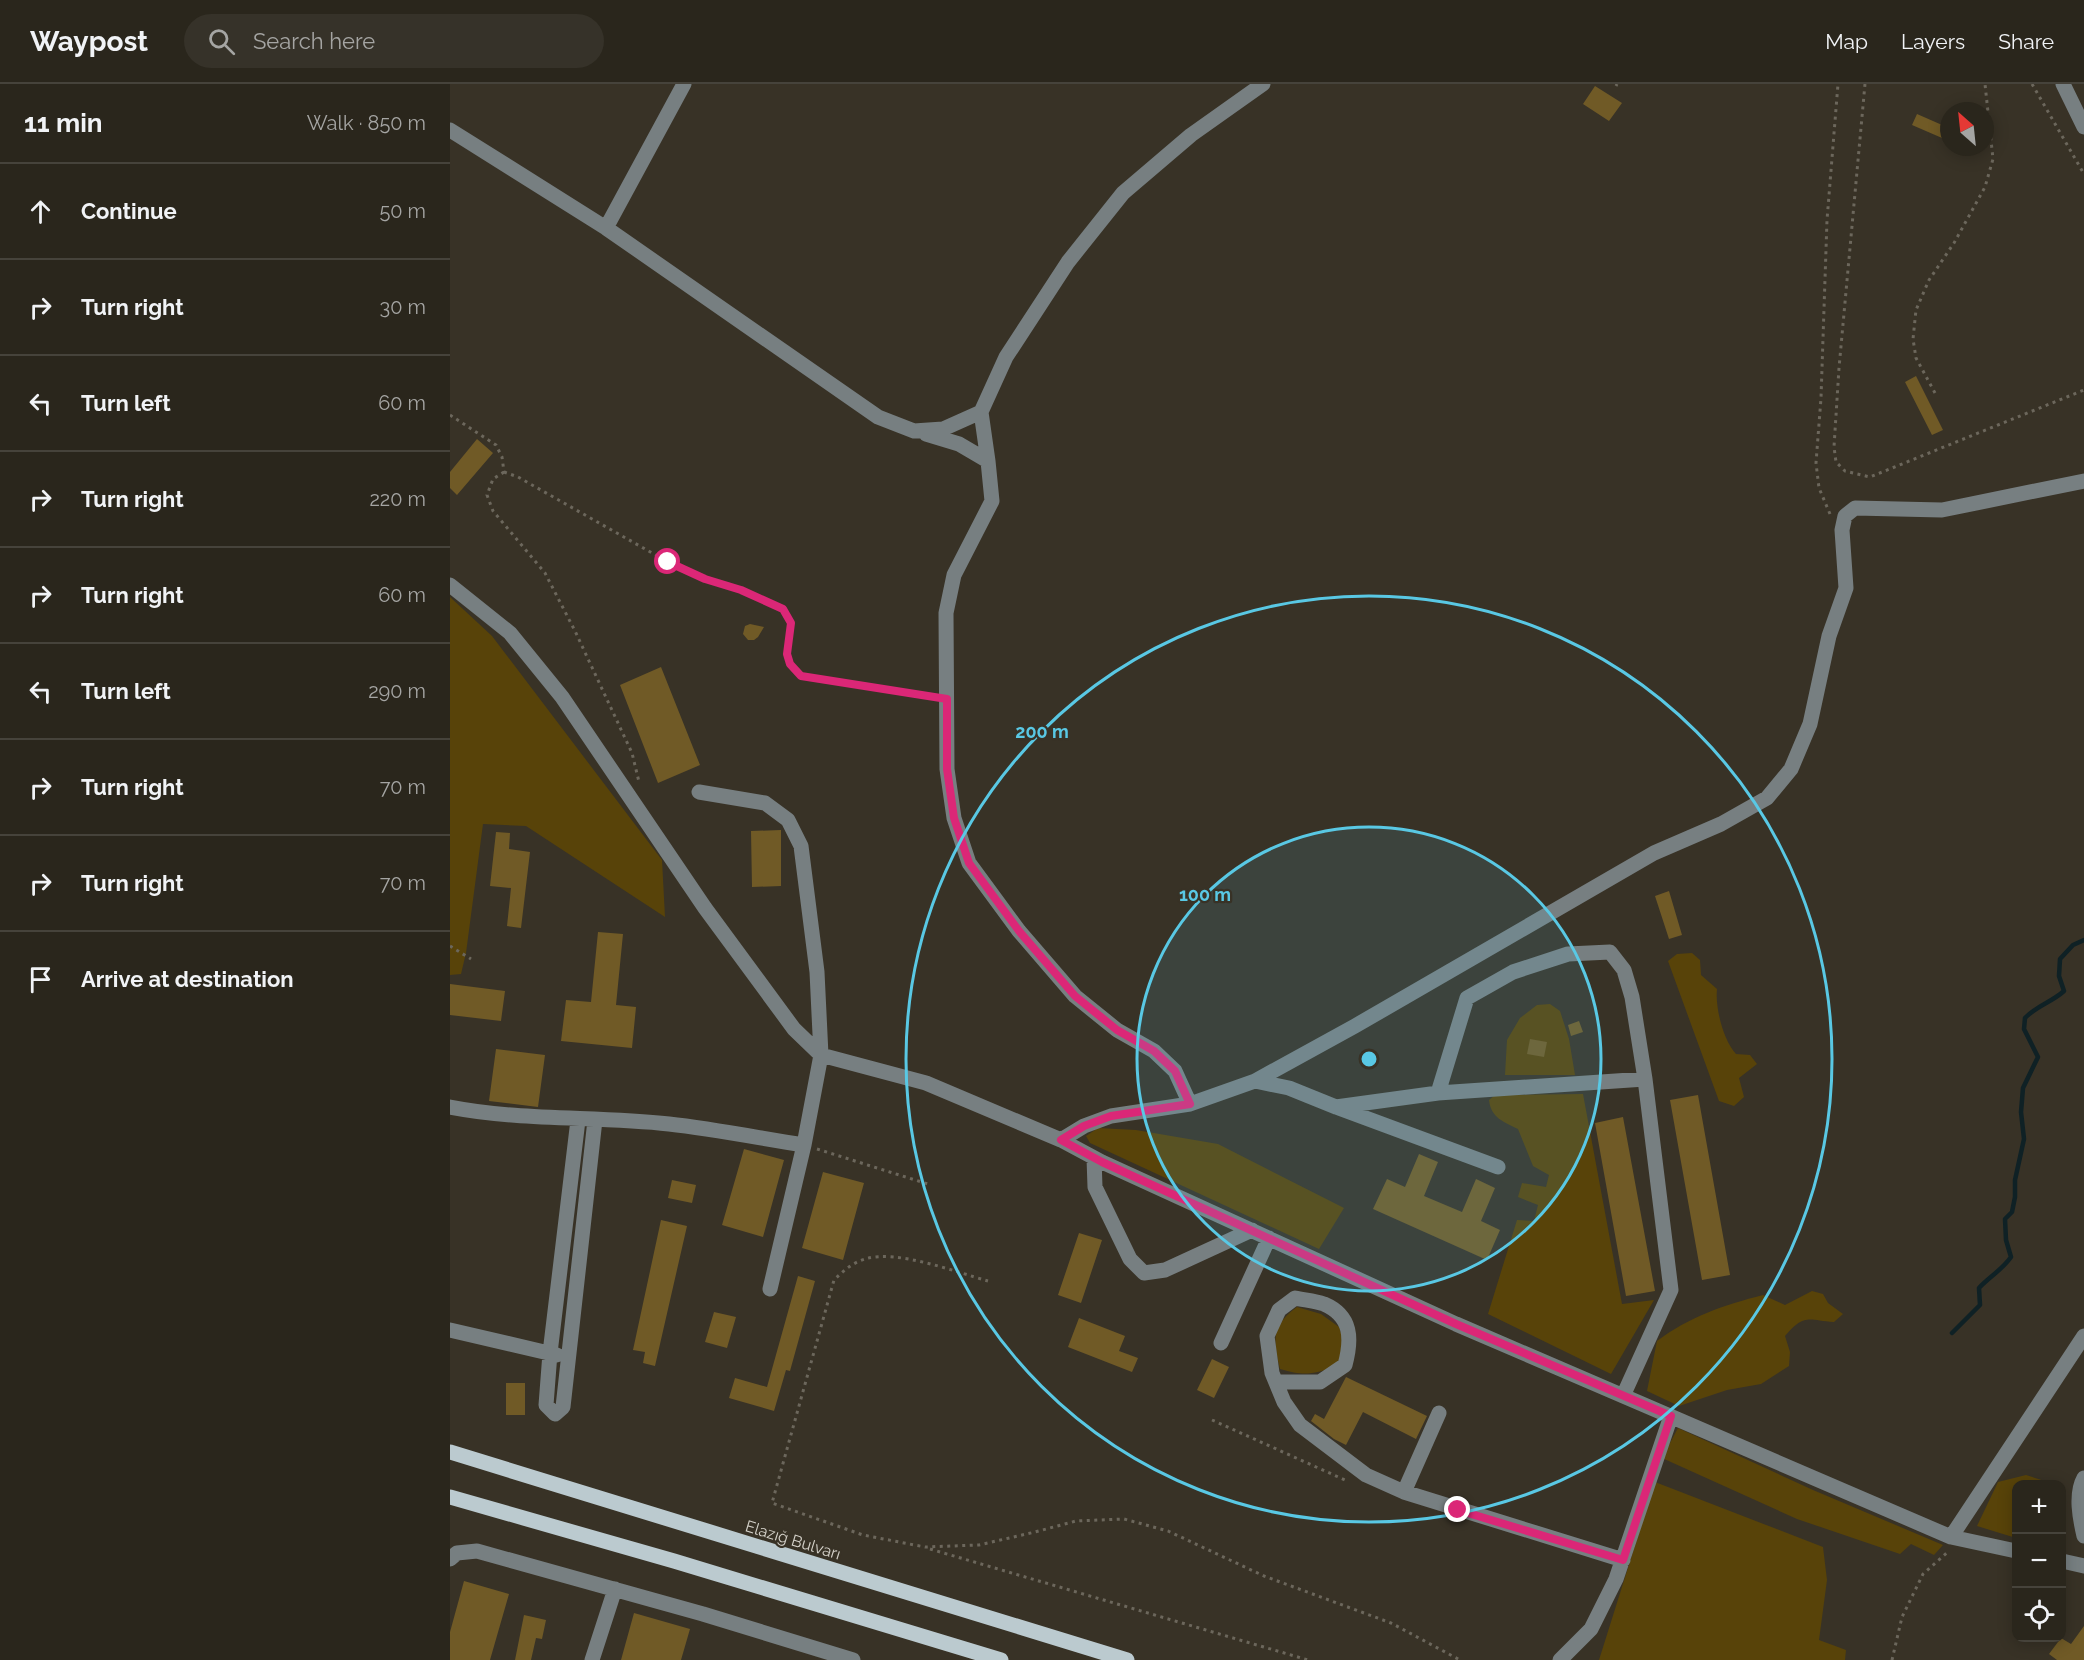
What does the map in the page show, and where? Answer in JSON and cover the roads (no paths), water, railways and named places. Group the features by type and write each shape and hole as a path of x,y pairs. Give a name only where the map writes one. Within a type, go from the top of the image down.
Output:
{"main road":[{"name":"Elazığ Bulvarı","path":"450,1452 1126,1660"},
{"path":"450,1497 674,1561 1001,1660"}],"lane":[{"path":"606,228 684,84"},
{"path":"1190,1104 1175,1071 1154,1051 1117,1030 1075,996 1019,931 969,863 954,818 947,769 946,613 954,574 992,501 981,412 1005,357 1068,262 1123,193 1191,135 1263,84"},
{"path":"2063,84 2084,127"},
{"path":"450,130 606,228 878,417 914,431 959,444 988,461"},
{"path":"914,431 943,429 981,412"},
{"path":"1061,1140 1084,1126 1111,1116 1190,1104 1255,1081 1355,1026 1654,853 1721,824 1767,798 1791,769 1810,724 1829,636 1846,588 1842,530 1845,516 1855,508 1942,510 2084,481"},
{"path":"450,585 510,633 562,698 705,908 794,1029 821,1055 926,1083 1061,1140 1094,1158 1456,1324 1623,1396 1956,1538 2012,1550"},
{"path":"699,792 765,804 788,820 801,846 817,972 821,1055 804,1145 770,1289"},
{"path":"1438,1093 1467,998 1513,972 1568,954 1610,952 1624,970 1632,996 1645,1078 1671,1290 1623,1396"},
{"path":"1336,1107 1438,1093 1645,1078"},
{"path":"1255,1081 1289,1088 1498,1167"},
{"path":"450,1107 578,1119 668,1124 804,1145"},
{"path":"578,1119 550,1353 546,1405 555,1414 563,1407 595,1120"},
{"path":"1094,1158 1095,1187 1130,1259 1144,1273 1165,1270 1252,1230"},
{"path":"1221,1343 1269,1238"},
{"path":"1276,1382 1320,1382 1345,1365 1351,1343 1345,1319 1324,1304 1295,1298 1280,1310 1267,1336 1272,1373 1284,1402 1300,1425 1366,1475 1404,1492 1623,1560"},
{"path":"450,1330 569,1358"},
{"path":"1956,1538 2084,1336"},
{"path":"1404,1492 1439,1413"},
{"path":"1560,1660 1568,1649 1591,1629 1616,1579 1671,1416"},
{"path":"2084,1478 2080,1485 2080,1517 2084,1536"},
{"path":"450,1559 457,1553 477,1551 615,1589 854,1660"},
{"path":"2066,1562 2084,1566"},
{"path":"592,1660 615,1589"}],"waterway":[{"path":"1952,1333 1980,1305 1979,1288 2011,1257 2006,1240 2005,1219 2012,1212 2015,1180 2024,1139 2021,1112 2023,1088 2038,1057 2024,1029 2025,1018 2064,991 2059,976 2060,959 2073,945 2084,940"}]}
